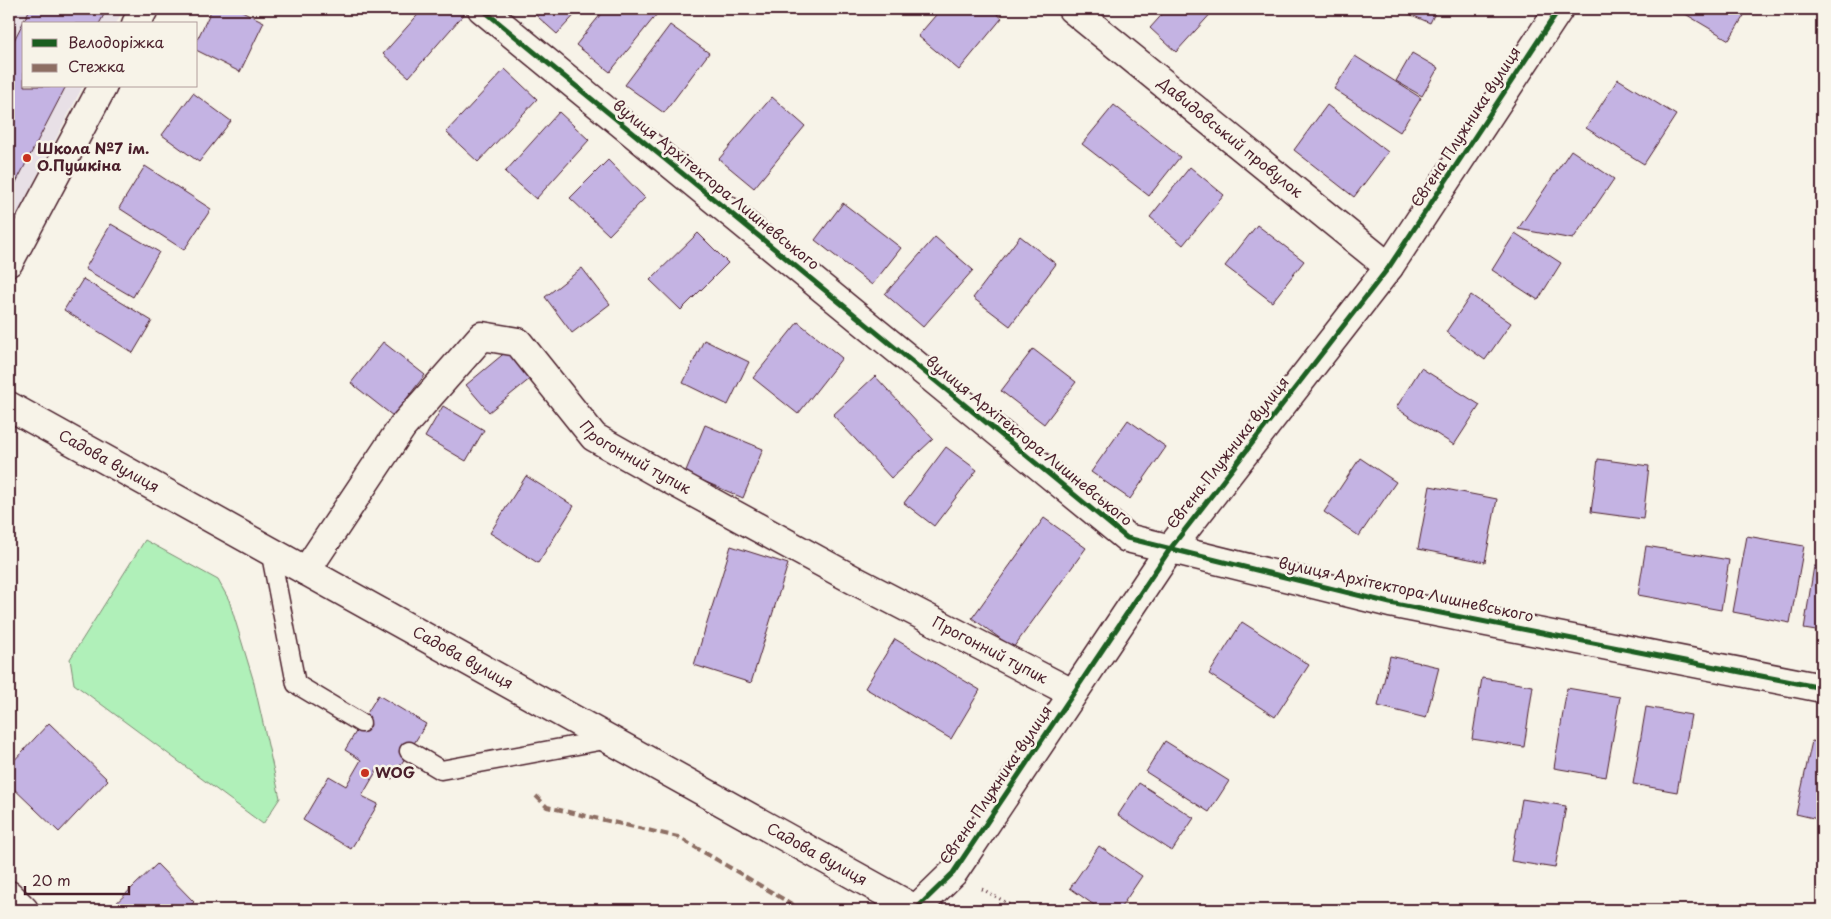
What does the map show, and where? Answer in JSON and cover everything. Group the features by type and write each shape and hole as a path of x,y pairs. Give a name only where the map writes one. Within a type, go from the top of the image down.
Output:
{"street":[{"path":"137,22 144,9"},
{"name":"вулиця Архітектора Лишневського","path":"482,9 1127,538 1390,603 1822,688"},
{"name":"Давидовський провулок","path":"1072,9 1388,267"},
{"name":"Євгена Плужника вулиця","path":"916,910 953,872 1170,549 1388,267 1559,9"},
{"path":"9,262 102,88"},
{"name":"Прогонний тупик","path":"306,571 402,427 482,336 518,342 594,437 854,580 1072,693"},
{"name":"Садова вулиця","path":"9,406 916,910"},
{"path":"9,895 24,910"}],"lane":[{"path":"270,550 296,684 361,723"},
{"path":"409,751 441,770 610,739"}],"path":[{"path":"953,872 1020,910"}],"shaded area":[{"name":"Школа №7 ім. О.Пушкіна","path":"9,9 123,9 117,22 22,22 22,88 82,88 9,230"}],"green space":[{"path":"145,540 218,580 229,600 253,679 280,798 263,824 74,684 70,659"}],"building":[{"path":"30,9 107,9 100,22 23,22"},
{"path":"212,9 238,9 264,22 240,72 198,51 198,38"},
{"path":"423,9 460,9 465,13 409,77 383,54"},
{"path":"529,9 580,9 557,34"},
{"path":"605,9 661,9 610,72 576,45"},
{"path":"941,9 991,9 1002,18 959,70 918,36"},
{"path":"1167,9 1215,9 1176,52 1150,28"},
{"path":"1398,9 1437,9 1430,23"},
{"path":"1677,9 1748,9 1729,40"},
{"path":"22,25 22,88 65,88 9,196 9,50"},
{"path":"670,25 709,53 664,113 625,85"},
{"path":"1412,53 1438,68 1422,96 1396,81"},
{"path":"1355,56 1421,98 1400,132 1334,89"},
{"path":"505,69 537,99 478,162 446,132"},
{"path":"1618,79 1676,115 1644,164 1586,128"},
{"path":"193,93 231,121 199,162 162,135"},
{"path":"772,97 805,126 754,188 719,159"},
{"path":"1114,105 1180,157 1149,196 1082,144"},
{"path":"1327,105 1388,152 1354,197 1294,150"},
{"path":"559,112 589,140 536,199 505,172"},
{"path":"1571,150 1614,179 1573,239 1518,229"},
{"path":"608,160 645,198 609,235 570,198"},
{"path":"145,166 211,209 184,250 119,208"},
{"path":"1190,167 1224,195 1183,245 1150,217"},
{"path":"843,203 901,248 872,285 815,240"},
{"path":"111,224 159,252 133,297 85,269"},
{"path":"1257,225 1304,261 1272,302 1225,266"},
{"path":"698,233 728,263 681,310 650,280"},
{"path":"1515,233 1561,263 1538,300 1492,270"},
{"path":"1020,236 1056,264 1010,326 973,298"},
{"path":"935,237 973,270 923,327 885,294"},
{"path":"582,268 610,304 572,333 545,297"},
{"path":"83,279 152,321 133,353 64,310"},
{"path":"1471,295 1511,323 1485,360 1446,332"},
{"path":"798,322 842,358 798,414 753,378"},
{"path":"704,340 749,362 728,405 683,383"},
{"path":"383,342 425,375 393,416 351,383"},
{"path":"513,346 536,374 489,412 466,385"},
{"path":"1033,349 1076,382 1044,424 1001,391"},
{"path":"1421,368 1480,405 1454,445 1396,408"},
{"path":"875,376 933,439 891,478 833,415"},
{"path":"443,406 484,430 466,461 425,437"},
{"path":"1128,420 1166,447 1130,499 1091,472"},
{"path":"705,425 763,449 743,498 685,473"},
{"path":"946,447 977,470 934,526 904,503"},
{"path":"1360,458 1396,482 1359,536 1324,512"},
{"path":"1598,459 1649,466 1643,519 1591,512"},
{"path":"526,476 574,506 538,563 490,533"},
{"path":"1430,486 1497,499 1485,562 1418,549"},
{"path":"1044,518 1086,548 1013,648 972,618"},
{"path":"1747,536 1804,546 1790,623 1733,612"},
{"path":"731,546 788,564 751,683 694,665"},
{"path":"1646,546 1729,560 1721,610 1638,595"},
{"path":"1814,566 1822,567 1822,632 1804,629"},
{"path":"1242,622 1309,665 1275,717 1209,674"},
{"path":"895,639 980,690 951,739 865,688"},
{"path":"1390,656 1439,667 1426,718 1378,706"},
{"path":"1482,678 1533,686 1524,747 1472,739"},
{"path":"1567,688 1620,697 1606,777 1554,768"},
{"name":"WOG","path":"378,695 426,724 392,779 377,770 362,796 378,804 351,849 303,820 329,776 346,786 361,760 345,750"},
{"path":"1646,707 1691,715 1677,792 1633,784"},
{"path":"49,723 108,780 59,832 9,784 9,766"},
{"path":"1165,741 1229,781 1209,812 1146,772"},
{"path":"1812,741 1822,743 1822,820 1796,814"},
{"path":"1139,783 1194,818 1172,851 1118,815"},
{"path":"1522,799 1566,806 1555,868 1511,861"},
{"path":"1099,846 1142,876 1119,910 1101,910 1070,888"},
{"path":"157,864 194,902 186,910 110,909"}],"marked path":[{"path":"536,796 547,807 678,837 802,910"}],"cycle path":[{"path":"482,9 1127,538 1390,603 1822,688"},
{"path":"915,910 953,873 1170,549 1389,267 1559,9"}],"place":[{"name":"Школа №7 ім. О.Пушкіна","path":"27,158"},
{"name":"WOG","path":"365,773"}]}
